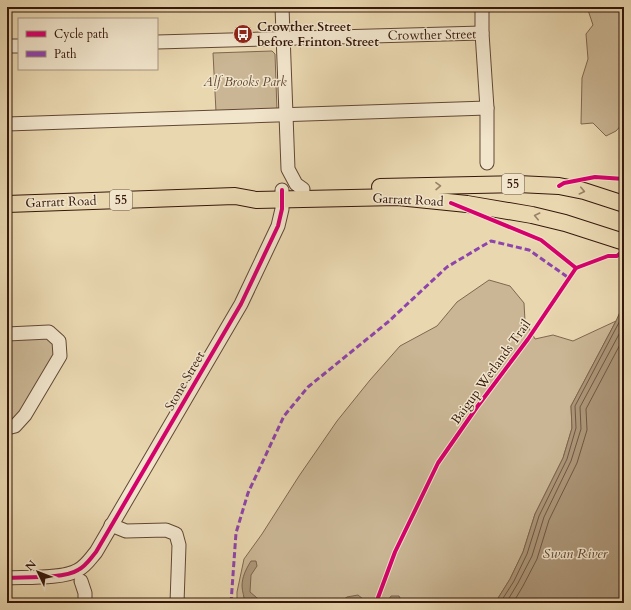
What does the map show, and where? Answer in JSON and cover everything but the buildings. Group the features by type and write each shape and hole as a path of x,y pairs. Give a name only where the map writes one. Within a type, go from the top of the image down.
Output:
{"main road":[{"name":"Garratt Road","path":"7,204 235,196 256,200 278,193 303,189 532,185 559,186 584,191 624,204"},
{"name":"Garratt Road","path":"278,193 398,197 466,204 532,215 565,223 620,241"}],"street":[{"path":"282,7 288,168 296,184 303,189"},
{"path":"482,7 482,33"},
{"name":"Crowther Street","path":"158,42 482,33 487,108 488,163"},
{"path":"7,46 18,46"},
{"path":"7,124 487,108"},
{"path":"278,193 279,186 288,168"},
{"name":"Stone Street","path":"79,576 96,552 241,304 278,226 281,216 278,193"},
{"path":"7,334 48,332 59,341 60,356 25,415 15,426 7,428"},
{"path":"111,525 126,531 166,530 176,534 179,545 177,603"},
{"path":"7,578 64,575 79,576 85,593 85,603"}],"green space":[{"path":"587,7 624,7 624,122 616,131 606,136 593,123 581,124 582,78 588,59 586,34 593,25"},
{"name":"Alf Brooks Park","path":"272,51 275,54 277,111 216,112 213,53"},
{"path":"489,280 510,286 524,303 525,321 535,339 553,335 573,341 616,321 571,406 572,428 563,458 535,514 523,552 510,579 495,603 237,603 237,592 244,559 337,421 400,346 437,326 457,302"},
{"path":"49,332 60,356 25,415 7,425 7,334"}],"water":[{"name":"Swan River","path":"624,303 624,603 495,603 510,579 523,552 535,514 563,458 572,428 571,406"},
{"path":"251,561 256,561 257,566 251,575 250,592 263,603 244,603 242,586 243,579"},
{"path":"358,595 363,599 363,603 339,603 347,597"},
{"path":"391,596 399,596 403,603 386,603"}],"marked path":[{"path":"231,603 236,533 248,493 284,416 308,387 388,322 447,267 491,241 529,250 569,278"}],"cycle path":[{"path":"559,186 564,183 595,177 624,179"},
{"path":"7,578 54,576 72,573 88,562 96,552 241,304 278,226 282,209 282,190"},
{"path":"451,203 541,240 576,268"},
{"name":"Baigup Wetlands Trail","path":"376,603 395,552 438,463 477,407 528,339 576,268 608,256 617,256 624,250"}],"place":[{"name":"Crowther Street before Frinton Street","path":"243,34"}]}
